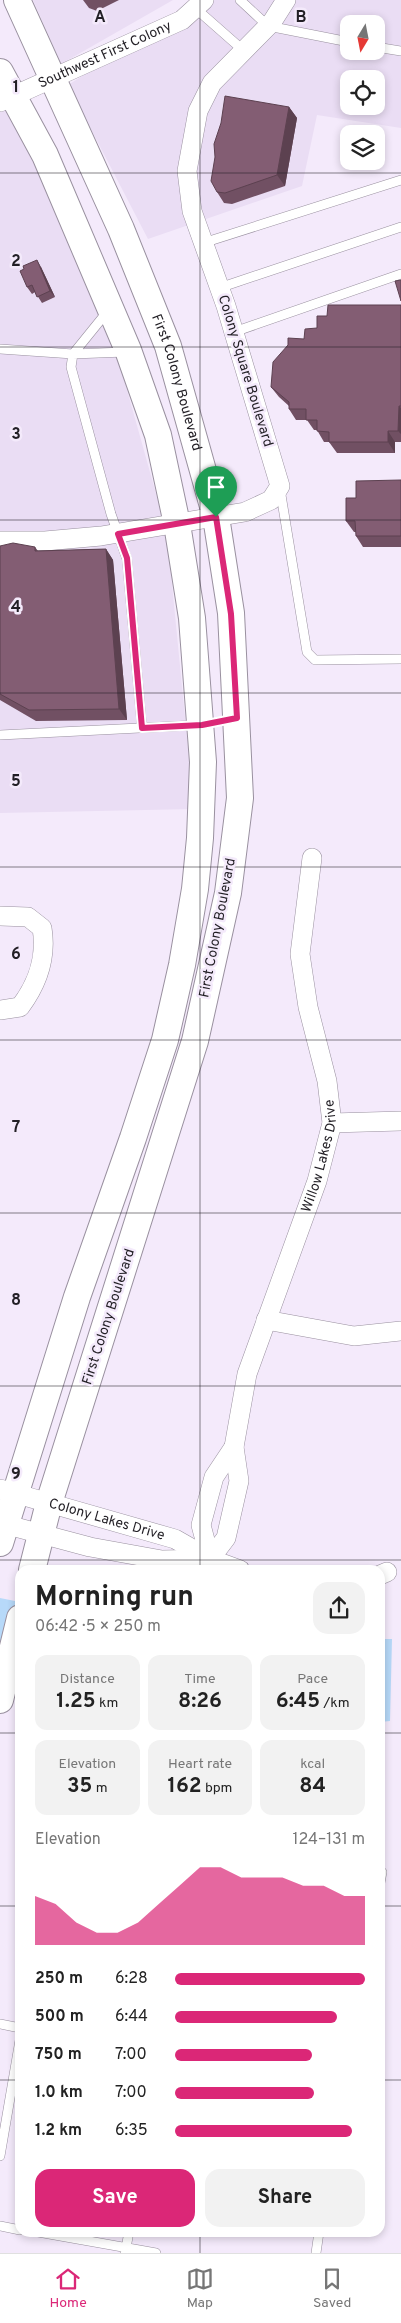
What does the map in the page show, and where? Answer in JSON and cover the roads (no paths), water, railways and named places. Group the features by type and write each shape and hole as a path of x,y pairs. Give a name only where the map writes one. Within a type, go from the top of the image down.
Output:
{"main road":[{"name":"First Colony Boulevard","path":"17,0 121,229 168,346 216,517 231,614 240,798 228,893 195,1041 142,1214 49,1503 33,1565"},
{"name":"First Colony Boulevard","path":"0,72 7,99 45,155 129,352 158,435 177,524 192,618 202,725 203,771 200,838 187,940 165,1040 110,1204 8,1491 2,1530"},
{"path":"202,725 237,718"},
{"path":"110,1204 142,1214"},
{"path":"0,1700 15,1638"}],"street":[{"name":"Colony Square Boulevard","path":"280,486 234,332 192,211 187,171 198,111 212,83 268,26 286,0"},
{"name":"Southwest First Colony","path":"7,99 182,20 196,3"},
{"path":"0,541 45,541 118,534 216,517 256,509 270,500 280,486"},
{"name":"Willow Lakes Drive","path":"210,1559 226,1538 239,1481 234,1447 247,1374 318,1181 332,1123 327,1081 308,1006 300,954 312,858"},
{"path":"0,916 28,917 42,928 45,947 33,989 20,1007 0,1010"},
{"path":"332,1123 401,1121"},
{"path":"266,1320 354,1336 401,1331"},
{"name":"Willow Lakes Drive","path":"210,1559 201,1526 214,1477 234,1447"},
{"name":"Colony Lakes Drive","path":"8,1491 175,1539 210,1559 226,1565"},
{"name":"Colony Lakes Drive","path":"2,1530 40,1534 90,1547 162,1560 210,1559"}],"lane":[{"path":"240,0 268,26 340,40"},
{"path":"196,3 244,51"},
{"path":"385,48 401,51"},
{"path":"203,243 401,180"},
{"path":"219,288 401,227"},
{"path":"234,332 401,274"},
{"path":"110,308 73,354 71,367 111,514 127,558 142,728"},
{"path":"0,349 73,354 129,352"},
{"path":"280,486 307,652 315,660 401,659"},
{"path":"0,734 202,725"},
{"path":"0,2024 15,2027"},
{"path":"0,2156 15,2087"},
{"path":"0,2226 15,2229"},
{"path":"62,2237 126,2250 156,2253"},
{"path":"126,2250 128,2237"},
{"path":"316,2253 319,2237"}],"water":[{"path":"0,1598 15,1601 15,1690 0,1688"},
{"path":"385,1639 392,1639 390,1721 385,1722"}]}
